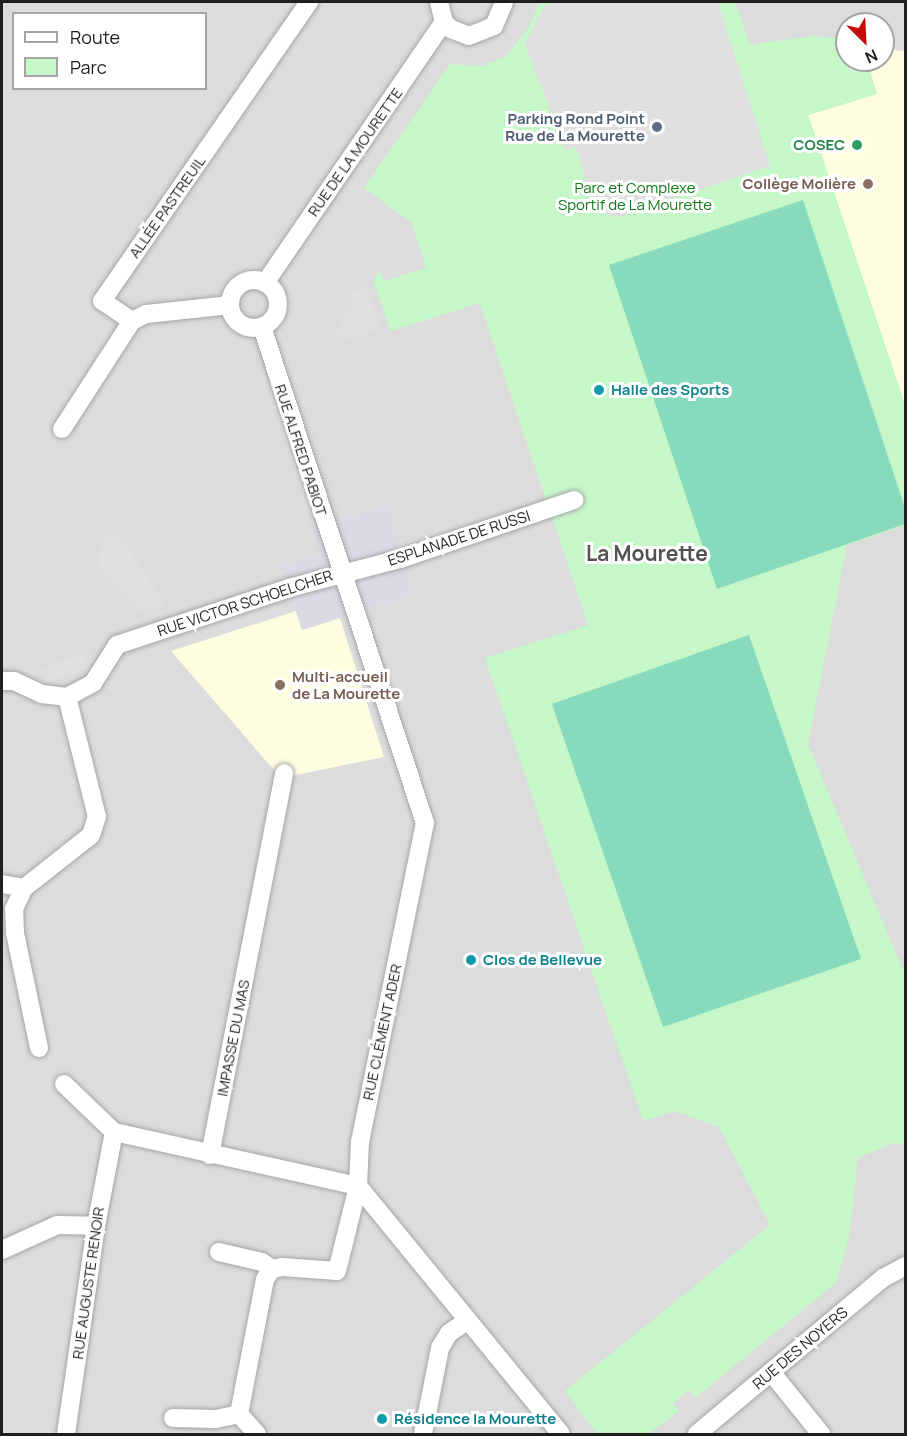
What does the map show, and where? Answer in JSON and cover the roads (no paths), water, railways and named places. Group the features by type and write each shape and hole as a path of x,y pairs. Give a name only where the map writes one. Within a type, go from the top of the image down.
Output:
{"street":[{"name":"ALLÉE PASTREUIL","path":"132,321 102,301 309,2"},
{"path":"439,2 444,22 459,34 479,35 494,26 504,2"},
{"name":"RUE DE LA MOURETTE","path":"265,283 444,22"},
{"path":"265,283 275,292 278,305 274,319 262,327 240,324 230,304 242,284 265,283"},
{"path":"62,429 132,321 146,314 230,304"},
{"name":"RUE ALFRED PABIOT","path":"262,327 342,572"},
{"name":"ESPLANADE DE RUSSI","path":"342,572 403,558 574,500"},
{"name":"RUE VICTOR SCHOELCHER","path":"67,697 93,683 117,645 342,572"},
{"name":"RUE CLÉMENT ADER","path":"272,1269 337,1271 358,1186 360,1142 425,823 342,572"},
{"path":"2,681 14,681 42,694 67,697 96,826 91,835 24,888 14,909 15,933 39,1048"},
{"name":"IMPASSE DU MAS","path":"210,1155 284,773"},
{"path":"2,884 24,888"},
{"path":"64,1084 114,1132 358,1186 561,1434"},
{"name":"RUE AUGUSTE RENOIR","path":"66,1434 96,1226 114,1132"},
{"path":"2,1250 57,1225 96,1226"},
{"path":"219,1252 262,1262 272,1269 265,1279 239,1414"},
{"name":"RUE DES NOYERS","path":"697,1434 883,1278 906,1266"},
{"path":"423,1434 440,1348 449,1333 467,1321"},
{"path":"771,1372 820,1434"},
{"path":"173,1418 216,1419 239,1414"},
{"path":"239,1414 257,1434"}],"place":[{"name":"Parking Rond Point Rue de La Mourette","path":"657,127"},
{"name":"COSEC","path":"857,145"},
{"name":"Collège Molière","path":"868,184"},
{"name":"Halle des Sports","path":"599,390"},
{"name":"Multi-accueil de La Mourette","path":"280,685"},
{"name":"Clos de Bellevue","path":"471,960"},
{"name":"Résidence la Mourette","path":"382,1419"}],"district":[{"name":"La Mourette","path":"647,553"}],"park label":[{"name":"Parc et Complexe Sportif de La Mourette","path":"635,196"}]}
